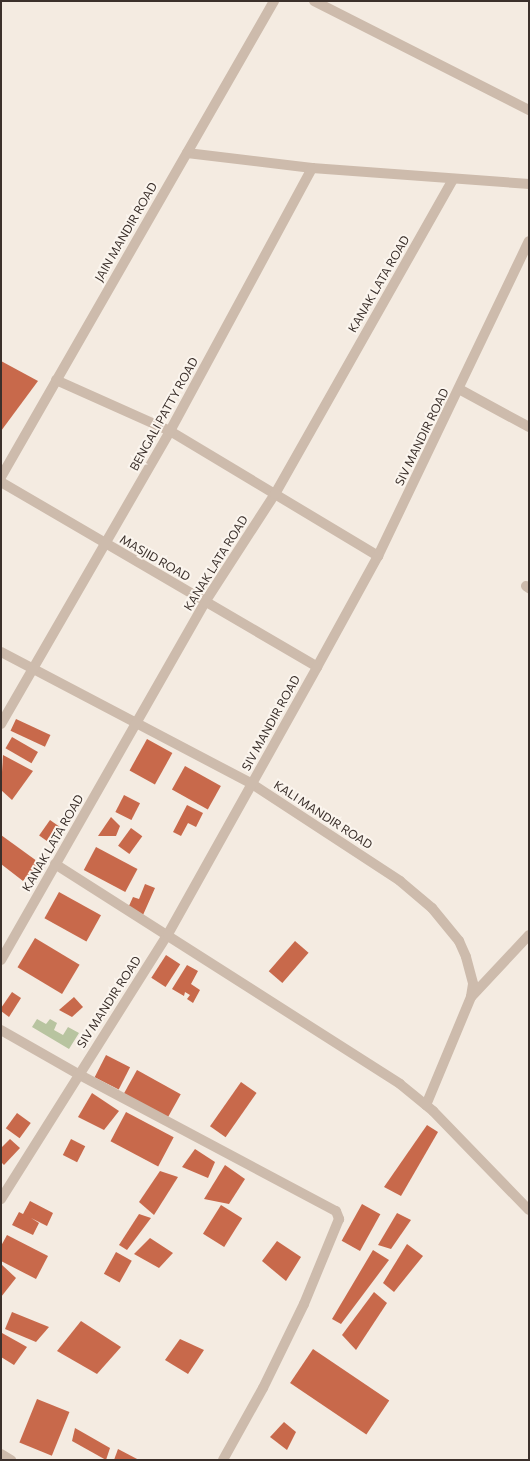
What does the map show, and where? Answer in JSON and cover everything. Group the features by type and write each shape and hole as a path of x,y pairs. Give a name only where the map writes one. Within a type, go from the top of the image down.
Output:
{"street":[{"name":"JAIN MANDIR ROAD","path":"1,477 274,1"},
{"path":"314,1 529,110"},
{"path":"187,153 312,168 453,180 529,184"},
{"name":"BENGALI PATTY ROAD","path":"1,724 31,668 170,431 312,168"},
{"name":"KANAK LATA ROAD","path":"1,960 205,602 275,494 453,180"},
{"name":"SIV MANDIR ROAD","path":"1,1199 78,1074 168,934 317,667 378,556 460,389 528,245"},
{"path":"56,380 170,431 378,556"},
{"path":"460,389 529,427"},
{"name":"MASJID ROAD","path":"1,482 104,544 317,667"},
{"name":"KALI MANDIR ROAD","path":"1,652 138,722 252,784 400,881 432,908 458,941 466,957 473,984 471,997 426,1106"},
{"path":"56,864 168,934 400,1084 426,1106 529,1210"},
{"path":"471,997 529,935"},
{"path":"1,1030 78,1074 336,1210 339,1219 304,1304 263,1388 223,1460"},
{"path":"1,1454 11,1460"}],"green space":[{"path":"37,1019 46,1024 50,1019 57,1023 54,1030 63,1035 68,1027 79,1033 69,1049 32,1027"}],"building":[{"path":"1,361 38,381 1,431"},
{"path":"16,719 50,735 45,747 11,731"},
{"path":"12,737 38,752 31,763 6,748"},
{"path":"147,739 172,753 155,785 130,770"},
{"path":"3,755 33,771 12,800 1,790"},
{"path":"185,766 221,786 208,809 172,790"},
{"path":"124,795 140,803 131,820 115,812"},
{"path":"187,805 203,813 196,827 188,823 181,836 173,832"},
{"path":"111,817 120,826 116,836 98,836"},
{"path":"50,820 63,829 52,845 39,836"},
{"path":"131,828 142,836 129,854 118,846"},
{"path":"1,835 41,864 23,881 1,864"},
{"path":"96,847 137,869 125,892 84,870"},
{"path":"145,884 155,888 143,915 128,908 133,897 139,899"},
{"path":"59,892 101,915 86,942 44,918"},
{"path":"35,938 80,965 62,994 17,967"},
{"path":"295,941 309,953 282,983 269,971"},
{"path":"166,955 180,964 166,987 151,978"},
{"path":"187,965 198,971 191,984 200,990 193,1003 187,999 190,995 185,992 184,996 172,989"},
{"path":"12,992 21,998 9,1017 1,1011 1,1008"},
{"path":"74,997 83,1007 72,1017 59,1010"},
{"path":"106,1055 130,1067 119,1090 95,1077"},
{"path":"137,1070 181,1094 168,1118 124,1094"},
{"path":"241,1082 257,1093 226,1137 210,1126"},
{"path":"92,1093 119,1111 104,1130 78,1117"},
{"path":"126,1112 174,1137 158,1166 111,1141"},
{"path":"17,1113 31,1123 20,1138 6,1128"},
{"path":"427,1125 438,1132 401,1196 384,1187"},
{"path":"10,1139 20,1148 4,1165 1,1162 1,1148"},
{"path":"71,1139 85,1146 77,1162 63,1155"},
{"path":"195,1149 215,1162 208,1178 182,1167"},
{"path":"225,1165 245,1179 229,1204 204,1199"},
{"path":"160,1171 178,1177 154,1215 139,1202"},
{"path":"30,1201 53,1213 47,1226 31,1218 39,1223 33,1235 12,1225 19,1212 23,1214"},
{"path":"362,1204 380,1214 360,1251 342,1241"},
{"path":"221,1205 242,1218 224,1247 203,1234"},
{"path":"397,1213 411,1220 391,1249 378,1245"},
{"path":"139,1214 151,1218 127,1250 119,1245"},
{"path":"7,1235 48,1256 36,1279 1,1261 1,1246"},
{"path":"150,1238 173,1253 159,1268 134,1254"},
{"path":"277,1241 301,1257 286,1281 262,1261"},
{"path":"407,1244 423,1256 394,1292 383,1283"},
{"path":"373,1250 389,1260 341,1324 332,1319"},
{"path":"116,1252 132,1261 120,1283 104,1274"},
{"path":"1,1264 16,1278 1,1297"},
{"path":"374,1292 387,1303 356,1350 342,1335"},
{"path":"12,1312 49,1327 36,1342 5,1329"},
{"path":"81,1321 121,1347 97,1374 57,1351"},
{"path":"2,1333 27,1347 14,1365 1,1357"},
{"path":"180,1339 204,1350 188,1374 165,1360"},
{"path":"313,1349 389,1400 366,1434 290,1383"},
{"path":"37,1399 69,1412 52,1456 19,1443"},
{"path":"284,1422 296,1432 287,1450 270,1437"},
{"path":"75,1428 110,1448 106,1460 72,1441"},
{"path":"118,1449 139,1460 114,1460"}]}
